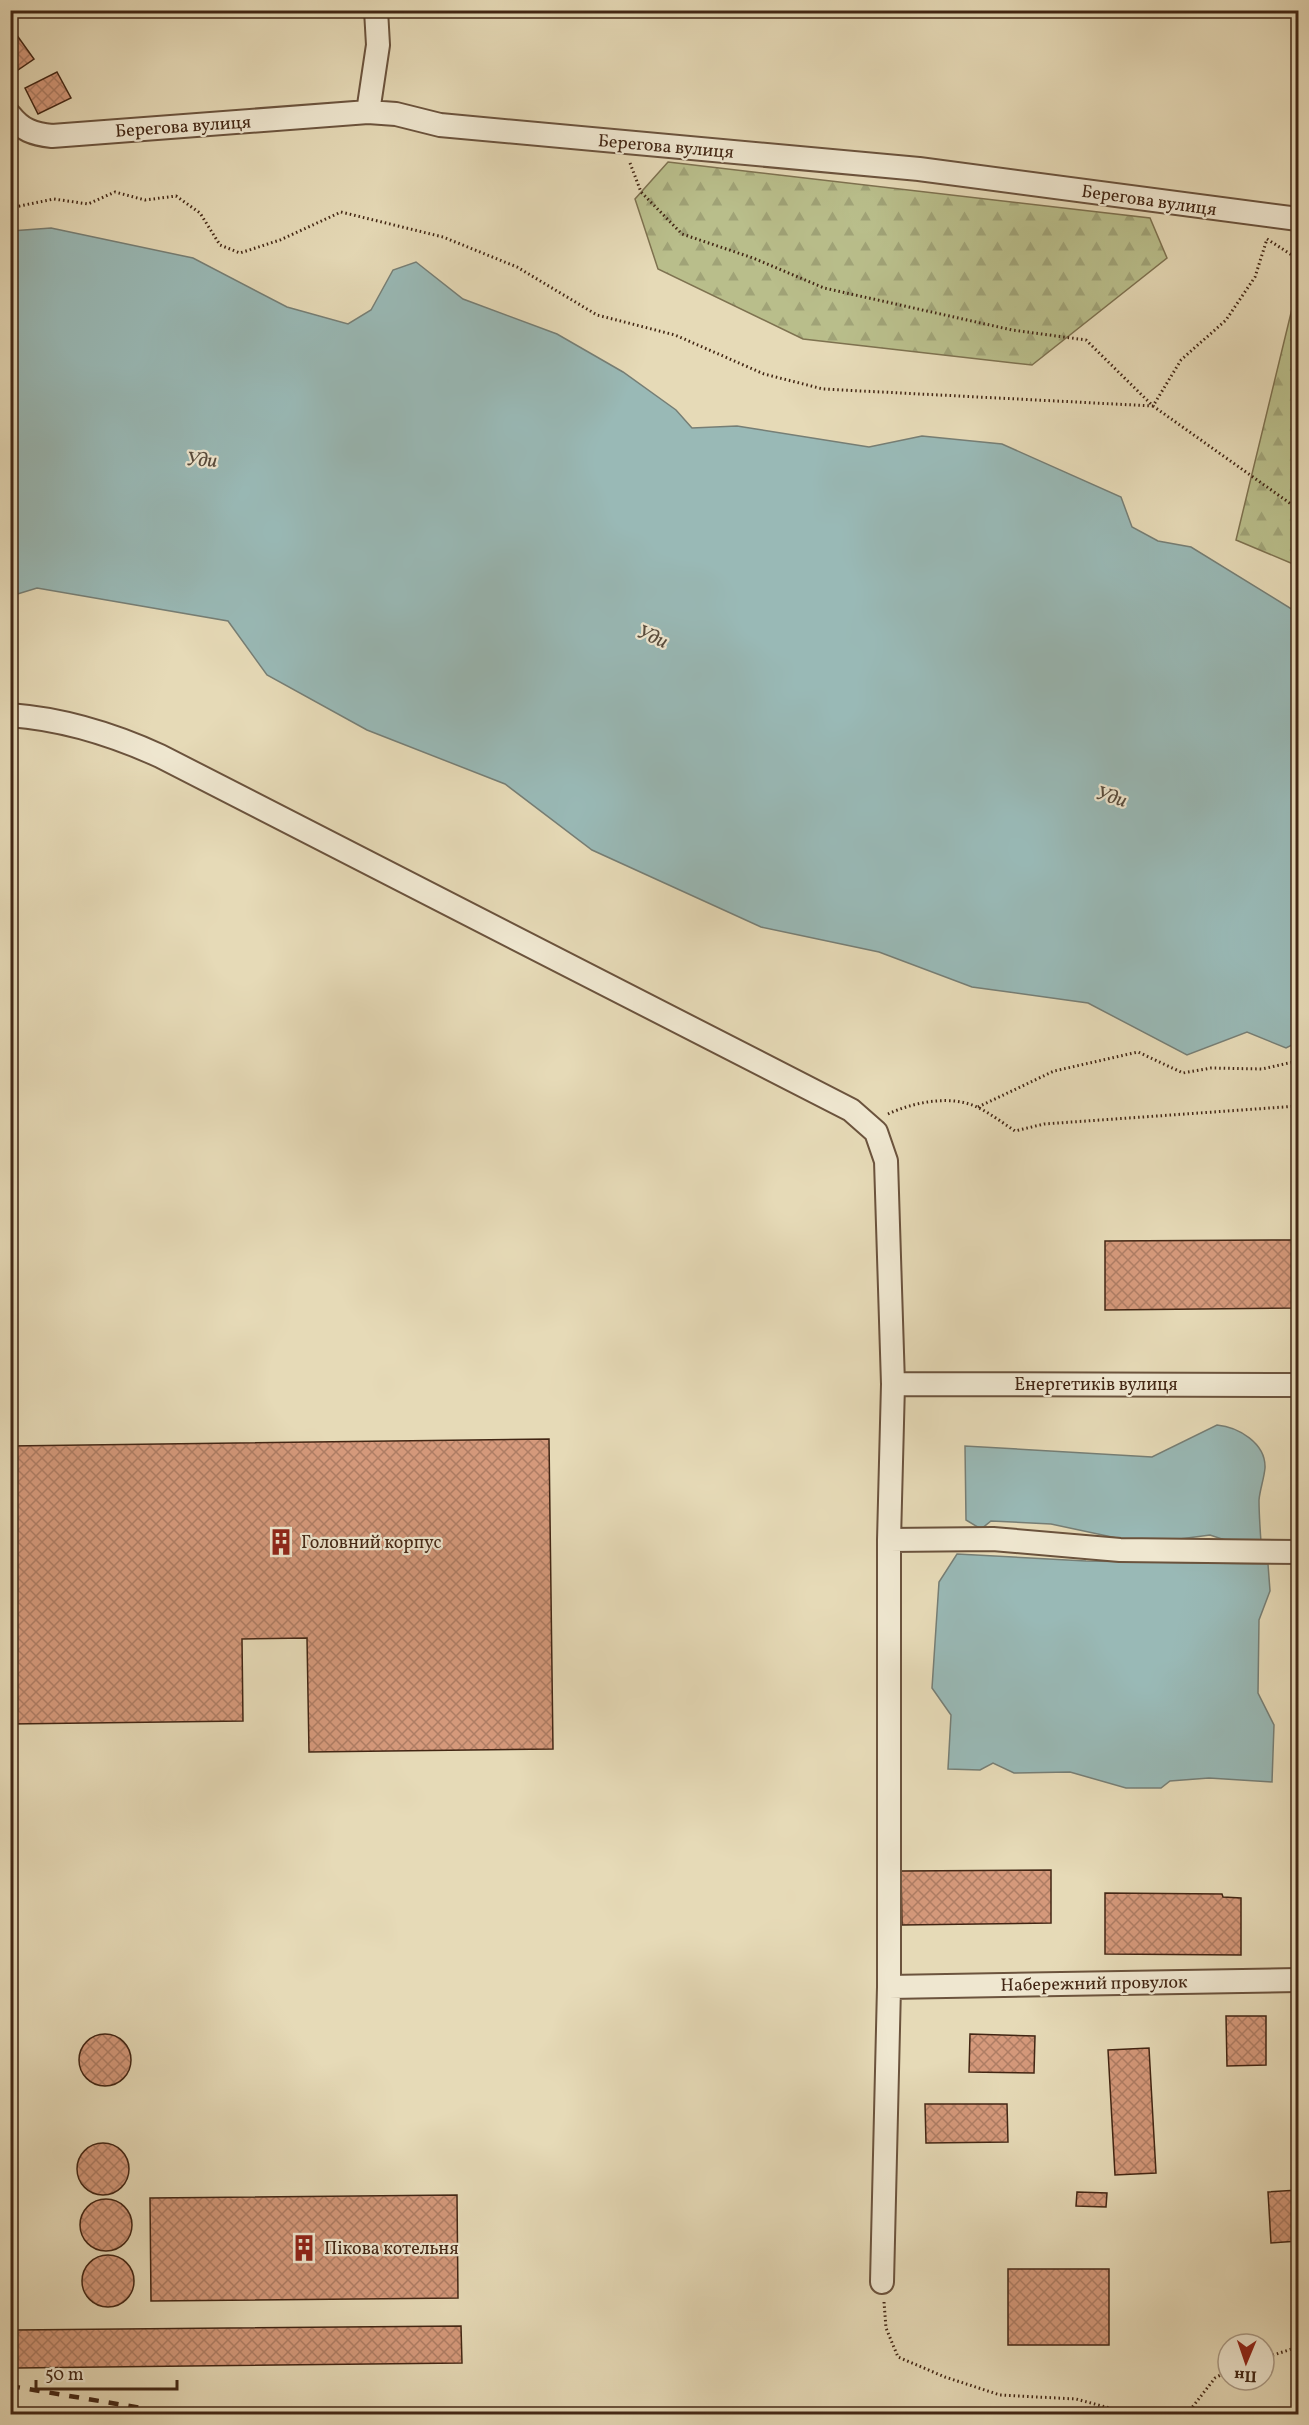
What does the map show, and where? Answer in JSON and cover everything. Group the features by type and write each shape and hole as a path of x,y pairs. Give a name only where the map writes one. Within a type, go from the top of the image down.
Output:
{"street":[{"path":"368,112 378,45 376,10"},
{"name":"Берегова вулиця","path":"10,114 19,126 33,135 52,136 368,112 396,114 440,125 919,169 1299,219"},
{"path":"10,714 63,722 96,731 160,756 831,1099 851,1110 876,1132 886,1161 894,1384 890,1540 889,1987 882,2282"},
{"name":"Енергетиків вулиця","path":"894,1384 1299,1385"},
{"path":"890,1540 993,1539 1120,1550 1299,1552"},
{"name":"Набережний провулок","path":"889,1987 1299,1980"}],"path":[{"path":"622,142 641,192 682,234 753,258 824,288 1012,330 1086,340 1153,406 1299,509"},
{"path":"10,208 54,199 88,204 115,192 145,200 176,195 200,213 220,245 240,253 280,240 341,212 443,237 517,267 597,315 675,335 764,374 823,389 1153,406"},
{"path":"1256,214 1267,239 1299,260"},
{"path":"1153,406 1181,360 1226,320 1255,277 1267,239"},
{"path":"978,1107 1054,1071 1138,1052 1183,1073 1211,1068 1262,1069 1299,1061"},
{"path":"867,1124 895,1111 922,1103 956,1101 978,1107 1015,1131 1044,1124 1299,1106"},
{"path":"882,2282 886,2328 898,2357 945,2377 1000,2395 1076,2399 1132,2415"},
{"path":"1276,2354 1299,2347"},
{"path":"1187,2415 1216,2377"}],"green space":[{"path":"668,162 1150,218 1167,258 1032,365 803,339 658,269 635,199"},
{"path":"1298,284 1298,566 1236,540"}],"water":[{"name":"Уди","path":"51,228 193,258 287,307 348,324 371,310 393,270 416,262 463,299 557,334 623,372 676,410 692,428 737,426 869,447 922,436 1002,444 1121,497 1132,527 1158,541 1191,547 1298,613 1298,1042 1286,1048 1247,1032 1187,1055 1088,1003 972,987 879,952 761,927 592,850 505,784 367,730 267,675 228,621 37,588 11,596 11,231"},
{"path":"1217,1425 1242,1433 1261,1451 1265,1468 1259,1500 1261,1542 1237,1544 1210,1535 1172,1540 1126,1540 1051,1524 991,1521 981,1529 966,1520 965,1446 1152,1457"},
{"path":"957,1554 1086,1561 1268,1564 1270,1591 1259,1620 1258,1693 1274,1725 1272,1782 1209,1778 1170,1781 1161,1788 1126,1788 1070,1772 1014,1773 993,1763 980,1770 948,1769 951,1715 932,1688 939,1582"}],"building":[{"path":"16,34 34,59 15,72 10,66 10,38"},
{"path":"57,72 71,98 38,114 25,88"},
{"path":"1293,1240 1293,1308 1105,1310 1105,1241"},
{"name":"Головний корпус","path":"549,1439 553,1749 309,1752 307,1638 242,1639 243,1721 10,1724 10,1446"},
{"path":"1051,1870 1051,1923 902,1925 901,1871"},
{"path":"1105,1893 1222,1894 1223,1897 1241,1898 1241,1955 1105,1954"},
{"path":"1226,2016 1266,2016 1266,2065 1227,2066"},
{"path":"105,2034 115,2036 123,2042 129,2050 131,2060 129,2070 123,2078 115,2084 105,2086 95,2084 87,2078 81,2070 79,2060 81,2050 87,2042 95,2036"},
{"path":"970,2034 1035,2036 1034,2073 969,2072"},
{"path":"1149,2048 1156,2173 1115,2175 1108,2050"},
{"path":"925,2104 1007,2104 1008,2142 926,2143"},
{"path":"103,2143 113,2145 121,2151 127,2159 129,2169 127,2179 121,2187 113,2193 103,2195 93,2193 85,2187 79,2179 77,2169 79,2159 85,2151 93,2145"},
{"path":"1298,2190 1298,2241 1271,2243 1268,2192"},
{"path":"1077,2192 1107,2193 1106,2207 1076,2206"},
{"name":"Пікова котельня","path":"457,2195 458,2298 151,2301 150,2198"},
{"path":"106,2199 116,2201 124,2207 130,2215 132,2225 130,2235 124,2243 116,2249 106,2251 96,2249 88,2243 82,2235 80,2225 82,2215 88,2207 96,2201"},
{"path":"108,2255 118,2257 126,2263 132,2271 134,2281 132,2291 126,2299 118,2305 108,2307 98,2305 90,2299 84,2291 82,2281 84,2271 90,2263 98,2257"},
{"path":"1008,2269 1109,2269 1109,2345 1008,2345"},
{"path":"461,2326 462,2363 16,2368 15,2330"}],"railway":[{"path":"10,2386 177,2414"},
{"path":"1282,2414 1298,2407"}],"place":[{"name":"Головний корпус","path":"281,1542"},
{"name":"Пікова котельня","path":"304,2248"}]}
